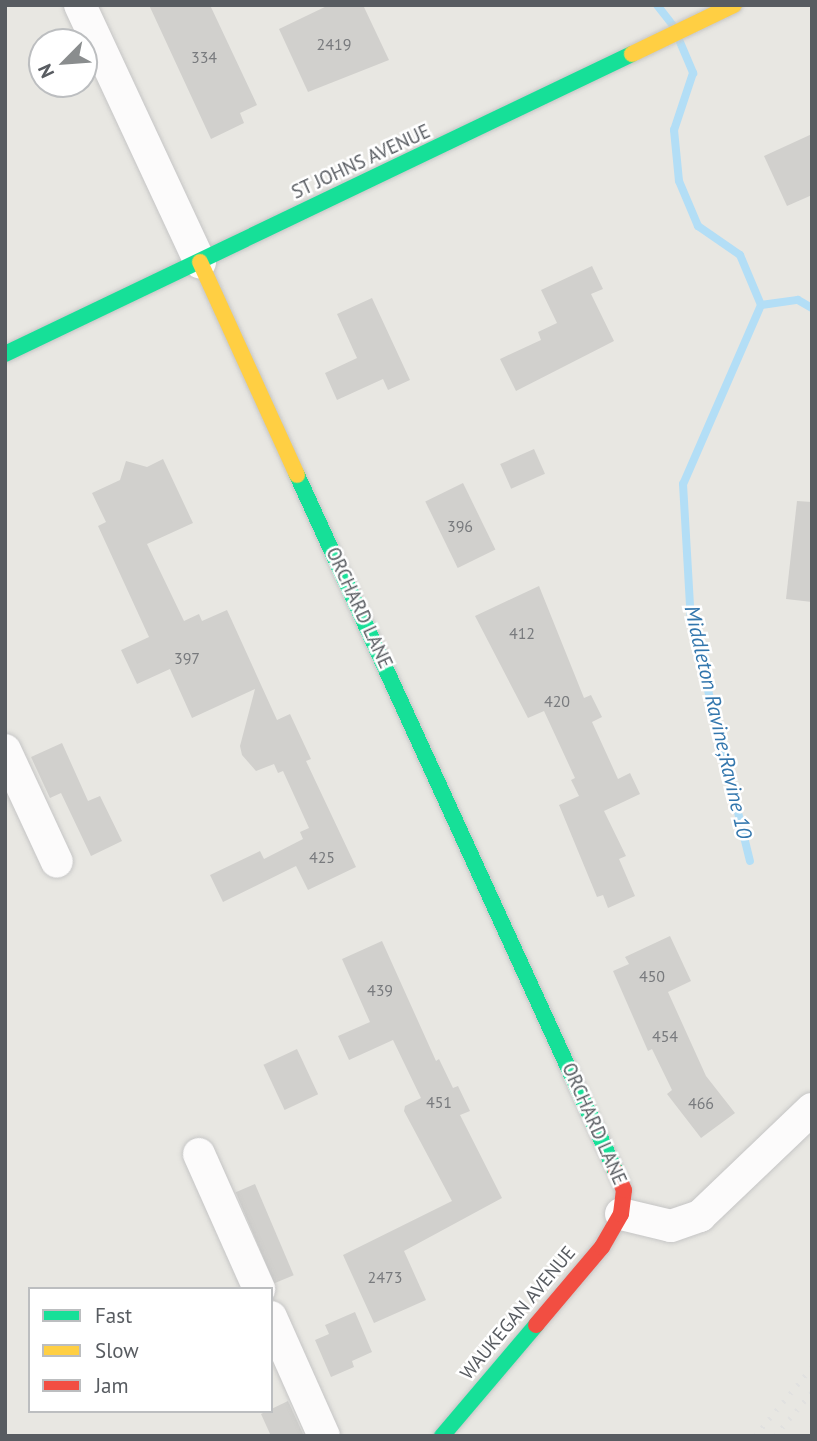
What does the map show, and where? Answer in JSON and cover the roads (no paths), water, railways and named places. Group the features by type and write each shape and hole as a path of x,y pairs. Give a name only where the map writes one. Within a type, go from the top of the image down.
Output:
{"street":[{"name":"ORCHARD LANE","path":"80,5 625,1190 621,1214"},
{"name":"ST JOHNS AVENUE","path":"5,354 702,24 734,5"},
{"path":"5,750 57,862"},
{"path":"621,1214 671,1226 700,1216 812,1109"},
{"path":"200,1154 258,1287"},
{"name":"WAUKEGAN AVENUE","path":"442,1436 602,1247 621,1214"},
{"path":"273,1321 324,1436"}],"waterway":[{"name":"Middleton Ravine;Ravine 10","path":"657,5 672,24"},
{"name":"Middleton Ravine;Ravine 10","path":"680,42 693,73 674,130 679,181 698,226 740,255 761,305 683,484 691,621 750,861"},
{"name":"Middleton Ravine;Ravine 10","path":"761,305 798,300 812,308"}],"railway":[{"path":"755,1436 812,1367"},
{"path":"775,1436 812,1392"}]}
